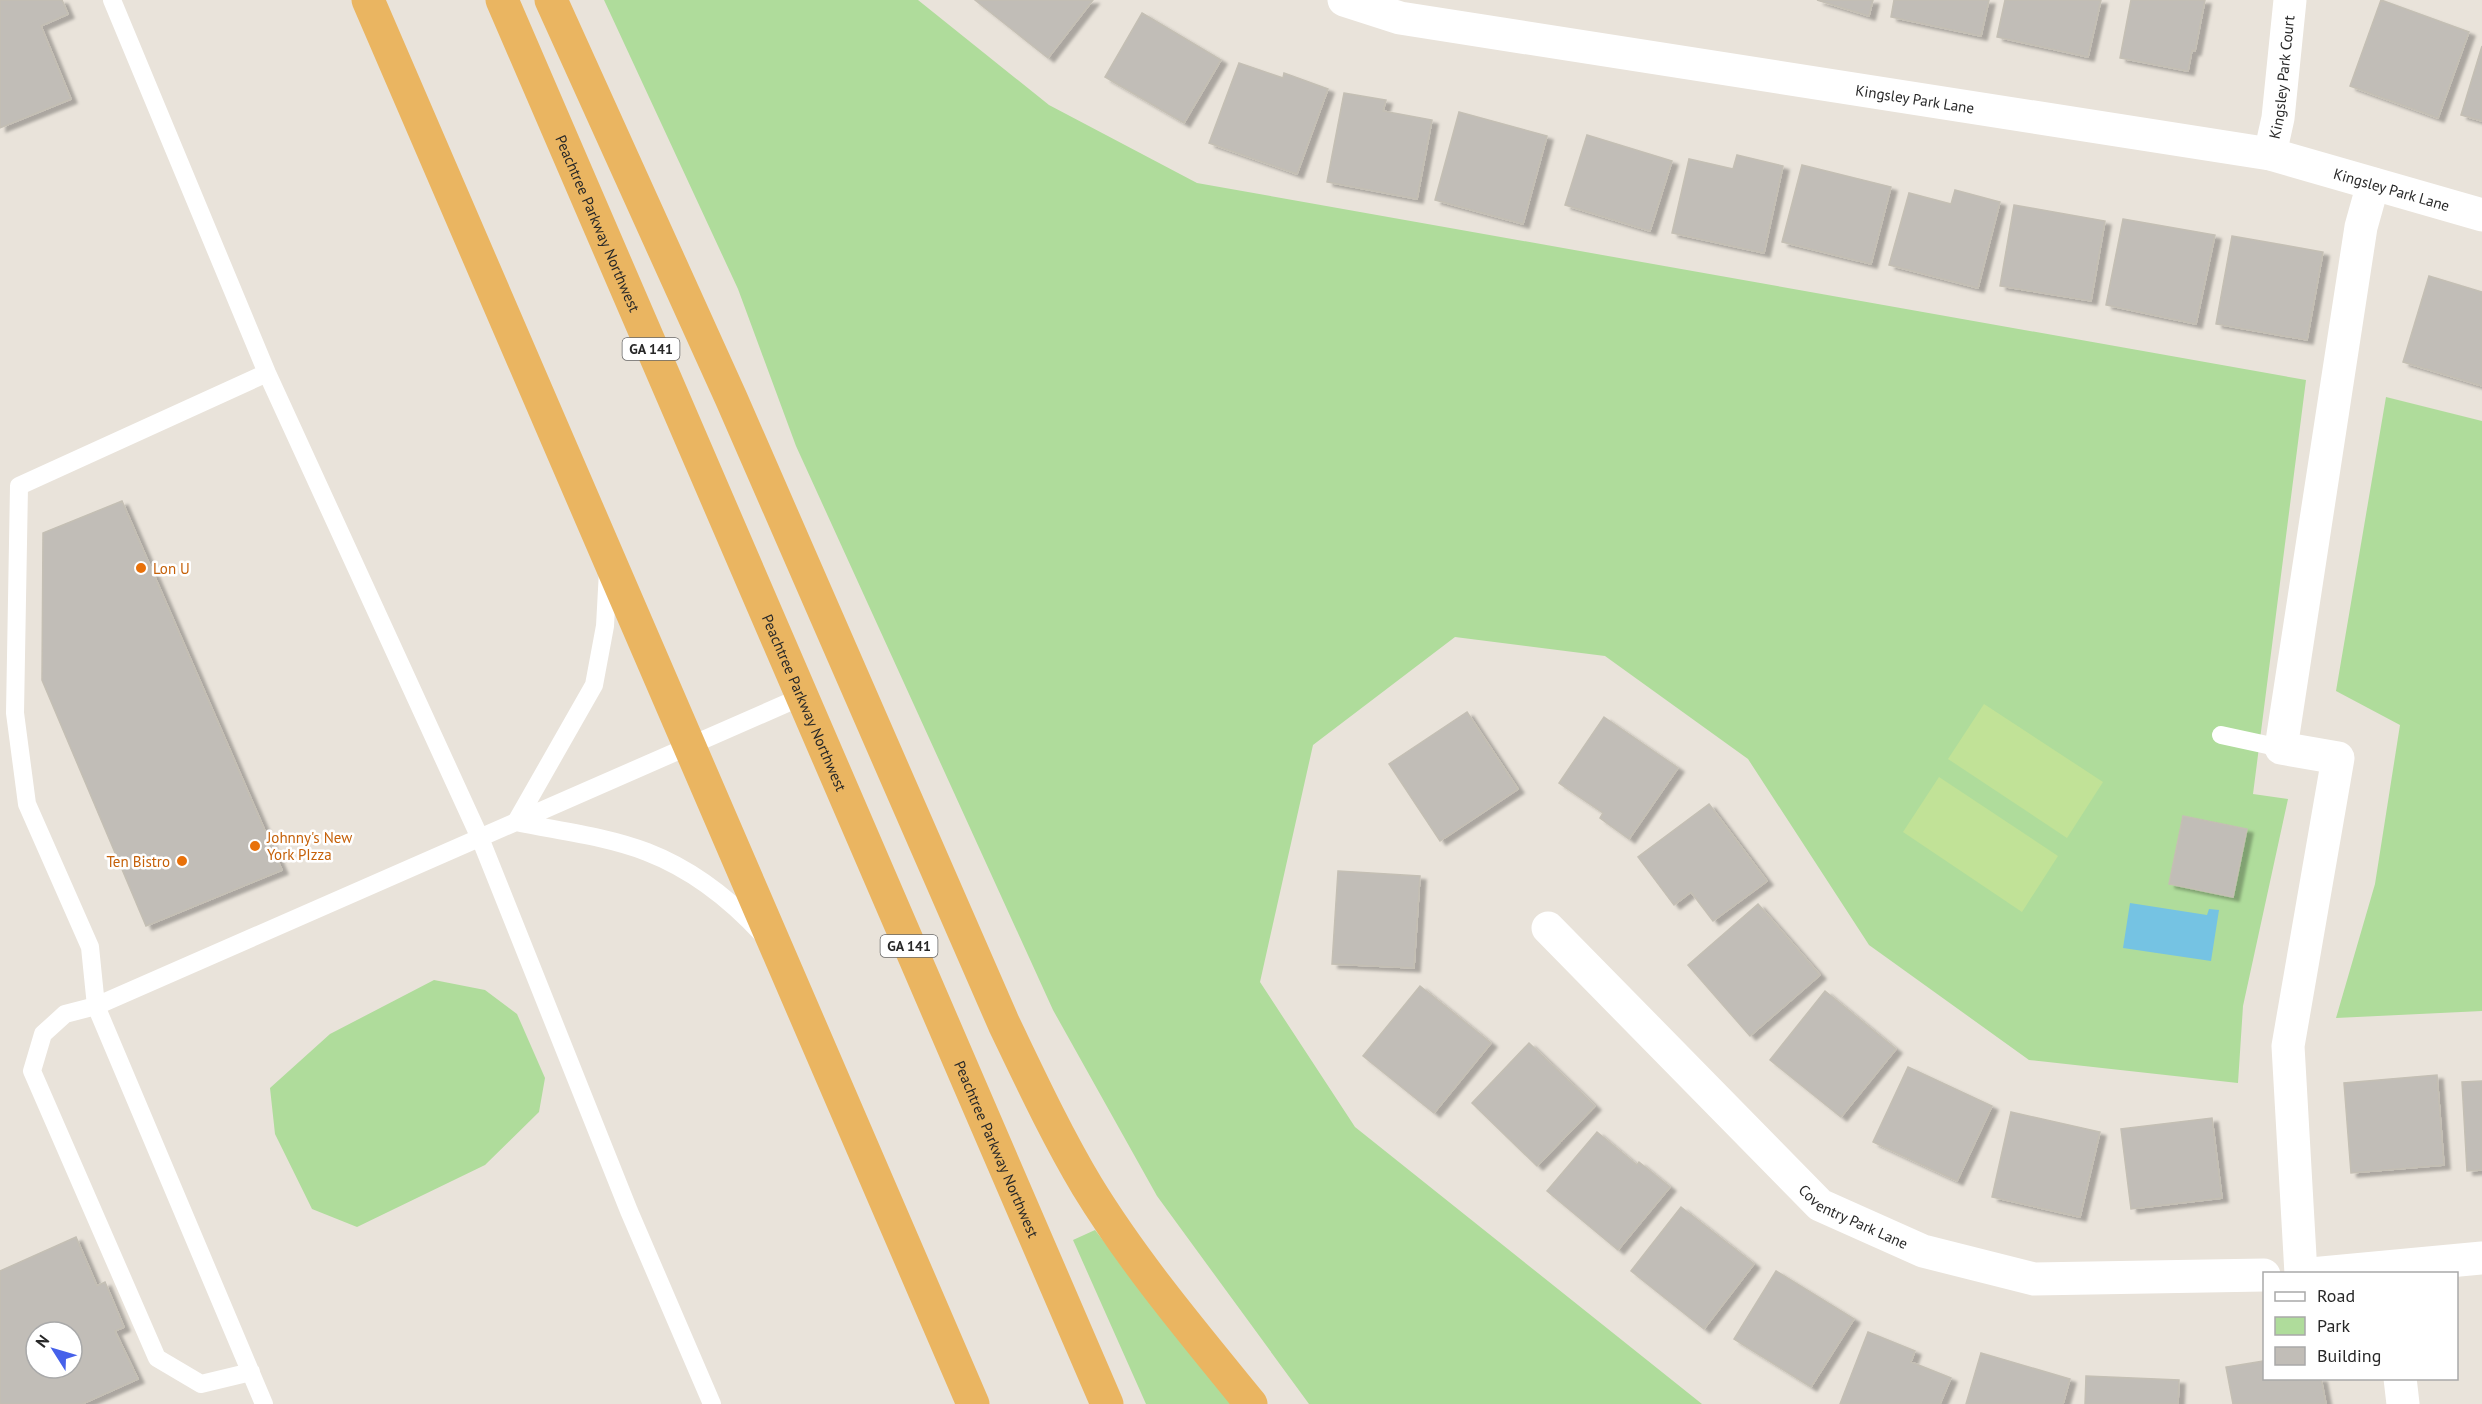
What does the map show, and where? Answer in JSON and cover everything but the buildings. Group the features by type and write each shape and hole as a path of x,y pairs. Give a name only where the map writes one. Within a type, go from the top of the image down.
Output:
{"highway":[{"path":"368,0 782,956 970,1401"},
{"name":"Peachtree Parkway Northwest","path":"502,0 1107,1404"},
{"path":"551,0 726,387 994,1002 1044,1108 1088,1186 1148,1273 1251,1404"}],"street":[{"name":"Kingsley Park Lane","path":"1344,0 1412,20 2270,154 2482,215"},
{"name":"Kingsley Park Court","path":"2270,154 2278,118 2290,0"},
{"path":"2301,1272 2288,1046 2338,758 2281,748 2361,227 2373,184"},
{"name":"Coventry Park Lane","path":"1548,928 1820,1205 1923,1251 2034,1280 2263,1275"},
{"path":"2341,1272 2482,1258"},
{"path":"2400,1380 2403,1404"}],"lane":[{"path":"112,0 267,373 480,838 629,1211 712,1404"},
{"path":"264,1404 96,1006 90,947 27,804 15,713 18,486 267,373"},
{"path":"516,822 594,685 605,626 609,560"},
{"path":"251,1372 201,1383 157,1358 32,1071 43,1034 65,1014 96,1006 801,698"},
{"path":"2222,735 2281,748"},
{"path":"516,822 618,843 648,852 707,884 753,924 782,956"}],"green space":[{"path":"604,0 918,0 1049,105 1197,183 2306,380 2253,794 2288,799 2243,1006 2238,1083 2029,1060 1869,945 1748,759 1605,656 1455,637 1313,745 1260,982 1355,1127 1702,1404 1309,1404 1157,1196 1053,1010 796,446 738,289"},
{"path":"2386,397 2482,421 2482,1011 2336,1018 2375,884 2400,725 2336,691"},
{"path":"1984,704 2103,782 2067,838 1948,759"},
{"path":"1939,777 2058,856 2022,912 1903,832"},
{"path":"434,980 485,990 517,1014 545,1078 539,1112 485,1165 357,1227 312,1209 275,1134 270,1088 330,1034"},
{"path":"1095,1230 1231,1404 1146,1404 1073,1240"}],"water":[{"path":"2130,903 2207,915 2209,909 2219,910 2211,961 2123,948"}],"place":[{"name":"Lon U","path":"141,568"},
{"name":"Johnny's New York PIzza","path":"255,846"},
{"name":"Ten Bistro","path":"182,861"}]}
